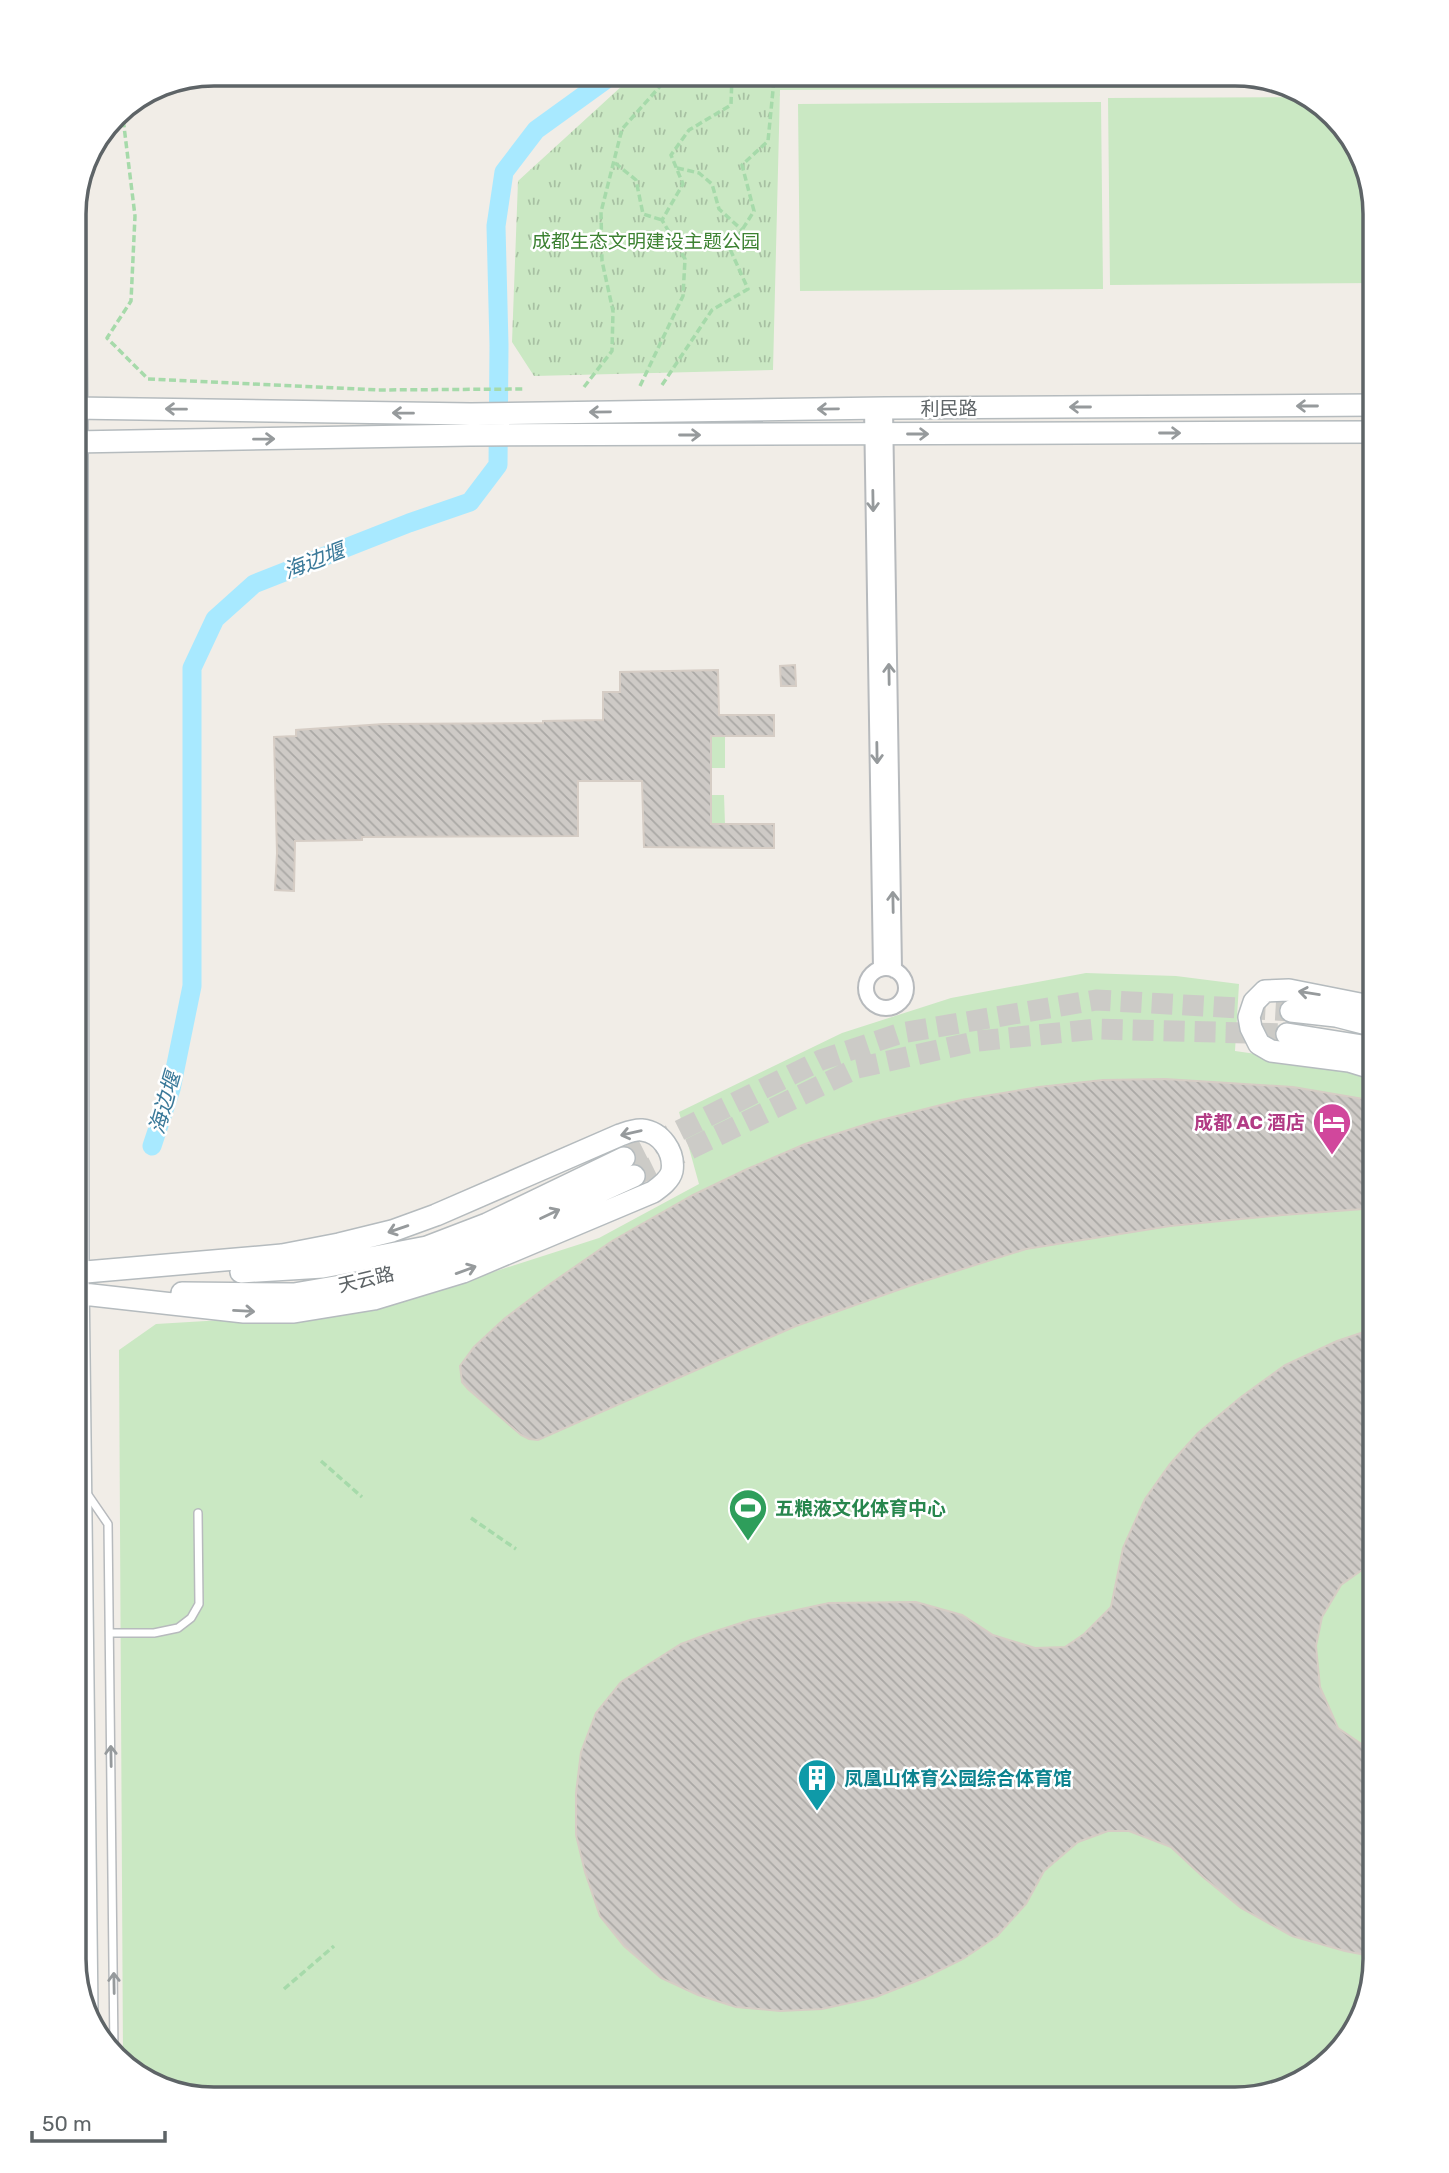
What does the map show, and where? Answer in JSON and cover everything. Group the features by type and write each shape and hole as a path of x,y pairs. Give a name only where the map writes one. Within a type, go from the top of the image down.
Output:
{"main road":[{"name":"利民路","path":"86,408 471,414 1363,405"},
{"name":"利民路","path":"86,442 468,435 1363,432"},
{"path":"1363,1004 1289,990 1265,991 1254,1002 1249,1017 1259,1044 1271,1051 1363,1065"},
{"path":"1291,1010 1363,1023"},
{"path":"1287,1034 1363,1046"},
{"path":"86,1282 282,1255 392,1231 639,1129 657,1134 670,1150 672,1172 653,1192 463,1272 374,1299 294,1312 244,1312 86,1285"},
{"name":"天云路","path":"86,1284 294,1294 364,1282 464,1254 629,1167"},
{"path":"86,1923 87,1968"}],"street":[{"path":"879,408 887,969"}],"lane":[{"path":"86,1492 108,1524 114,2039"},
{"path":"110,1633 154,1633 178,1628 191,1618 199,1604 198,1513"}],"path":[{"path":"584,387 612,351 613,311 602,261 601,212 622,129 660,86"},
{"path":"662,220 683,184 671,155 689,130 731,105 732,86"},
{"path":"662,385 712,310 748,289 730,249 754,211 742,164 768,141 773,86"},
{"path":"124,122 135,216 131,301 107,338 148,379 378,390 524,389"},
{"path":"614,163 636,180 643,215 662,220 685,259 683,296 640,386"},
{"path":"677,168 699,173 712,184 719,209 742,230"},
{"path":"321,1461 362,1497"},
{"path":"471,1518 516,1549"},
{"path":"284,1989 334,1946"}],"green space":[{"name":"成都生态文明建设主题公园","path":"622,86 1254,87 780,90 773,370 534,376 512,342 518,181"},
{"path":"1288,97 1313,112 1337,136 1354,165 1359,180 1363,214 1363,283 1110,285 1108,98"},
{"path":"1101,102 1103,289 800,291 798,104"},
{"path":"711,736 725,736 725,768 711,768"},
{"path":"712,795 724,795 725,824 711,824"},
{"name":"五粮液文化体育中心","path":"1086,973 1176,976 1239,984 1235,1051 1363,1073 1363,1960 1359,1993 1354,2008 1337,2037 1313,2061 1284,2078 1269,2083 1236,2087 205,2087 165,2078 136,2061 123,2050 119,1350 156,1324 372,1311 599,1238 699,1184 679,1112 842,1033 951,998"}],"building":[{"path":"795,665 796,686 781,686 780,666"},
{"path":"718,670 719,715 774,715 774,736 711,736 711,824 774,824 774,848 644,847 642,781 578,781 578,836 362,837 362,840 295,841 294,891 275,890 277,853 274,737 296,736 296,730 384,724 603,720 603,692 620,692 620,672"},
{"path":"1165,1079 1293,1087 1363,1099 1363,1209 1170,1226 1026,1249 796,1326 538,1440 521,1435 462,1382 460,1366 474,1347 504,1319 550,1284 612,1241 693,1195 745,1170 805,1144 873,1122 961,1100 1103,1080"},
{"path":"1363,1332 1363,1569 1341,1585 1322,1617 1316,1646 1320,1687 1338,1728 1363,1745 1363,1954 1292,1936 1241,1908 1171,1847 1129,1831 1108,1831 1078,1842 1044,1871 1026,1904 997,1936 963,1959 876,1997 822,2009 780,2011 736,2007 698,1995 661,1978 624,1946 600,1916 576,1835 576,1793 581,1752 596,1713 621,1682 681,1644 750,1620 829,1603 916,1602 962,1615 993,1635 1035,1648 1065,1647 1084,1634 1111,1607 1123,1548 1145,1499 1170,1464 1198,1433 1241,1397 1285,1365"}],"waterway":[{"name":"海边堰","path":"152,1146 171,1089 192,986 192,668 215,619 254,584 470,502 498,465 496,226 504,172 536,130 597,86"}],"tunnel":[{"path":"624,1158 821,1060 901,1033 1096,1000 1291,1011"},
{"path":"634,1176 857,1068 978,1041 1097,1029 1287,1034"}],"place":[{"name":"成都 AC 酒店","path":"1332,1156"},
{"name":"五粮液文化体育中心","path":"748,1542"},
{"name":"凤凰山体育公园综合体育馆","path":"817,1812"}]}
